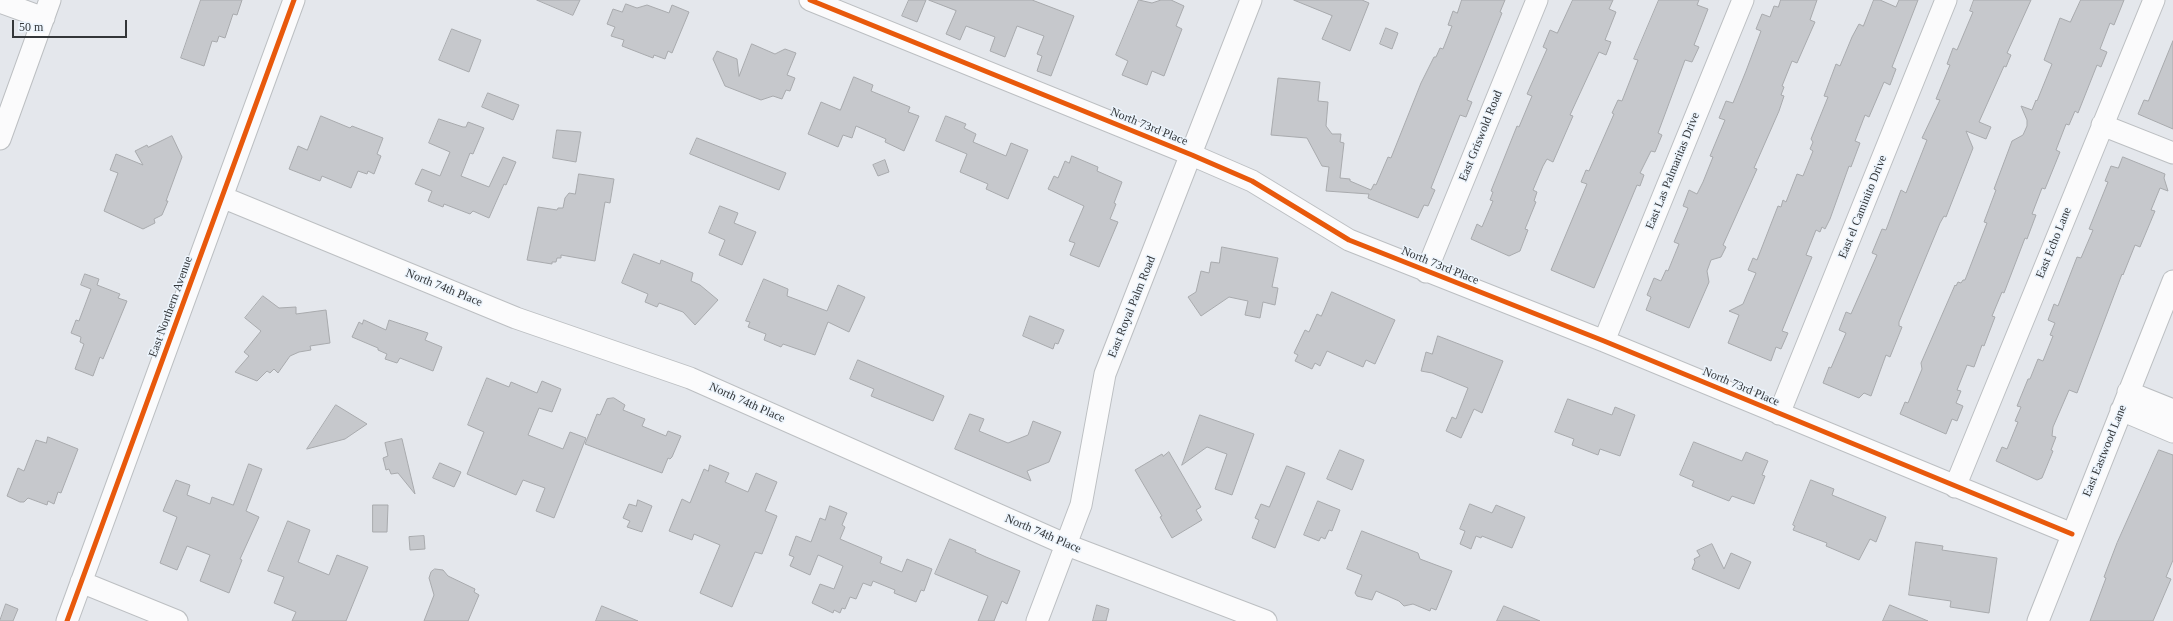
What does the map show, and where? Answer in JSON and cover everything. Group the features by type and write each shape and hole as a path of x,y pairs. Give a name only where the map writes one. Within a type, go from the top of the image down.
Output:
{"street":[{"name":"East Northern Avenue","path":"67,621 294,0"},
{"name":"North 73rd Place","path":"810,0 1192,155 1252,181 1349,240 1426,272 1604,341 2072,534"},
{"name":"East Royal Palm Road","path":"1037,621 1082,505 1105,374 1192,155 1251,0"},
{"name":"East Griswold Road","path":"1426,272 1537,0"},
{"name":"East Las Palmaritas Drive","path":"1604,341 1743,0"},
{"name":"East el Caminito Drive","path":"1779,414 1946,0"},
{"name":"East Echo Lane","path":"1956,487 2154,0"},
{"path":"0,2 47,9 0,139"},
{"path":"2102,125 2173,153"},
{"name":"North 74th Place","path":"222,197 516,318 690,378 1067,545 1266,621"},
{"name":"East Eastwood Lane","path":"2038,621 2173,281"},
{"path":"2125,401 2173,410"},
{"path":"2125,401 2173,432"},
{"path":"81,582 178,621"}],"building":[{"path":"201,0 242,0 237,15 233,14 225,38 219,36 217,42 212,41 204,66 181,58"},
{"path":"537,0 580,0 573,15"},
{"path":"909,0 926,0 917,22 902,16"},
{"path":"929,0 1032,0 1074,16 1051,76 1037,71 1042,56 1037,54 1044,36 1017,26 1005,57 990,51 995,37 966,26 960,40 946,34 956,11"},
{"path":"1139,0 1152,3 1161,0 1171,0 1184,6 1176,26 1182,29 1164,76 1152,71 1147,85 1122,75 1128,61 1116,55"},
{"path":"1294,0 1362,0 1369,3 1350,51 1322,39 1332,16"},
{"path":"1462,0 1505,0 1500,12 1502,13 1467,100 1472,102 1466,117 1460,115 1431,188 1435,190 1428,206 1424,205 1418,218 1368,198 1369,194 1326,191 1329,167 1322,166 1307,138 1271,135 1278,78 1320,82 1318,101 1328,102 1326,126 1332,134 1341,134 1340,142 1344,143 1340,178 1350,179 1350,181 1371,190 1374,184 1376,185 1388,157 1391,158 1421,83 1434,57 1436,57 1440,48 1443,49 1452,26 1448,25 1453,11 1457,13"},
{"path":"1573,0 1613,0 1609,9 1616,12 1605,40 1611,42 1606,55 1599,52 1570,115 1573,116 1553,162 1547,159 1543,166 1533,190 1537,192 1534,201 1536,202 1525,229 1528,230 1520,251 1509,256 1471,239 1477,224 1482,227 1493,201 1490,200 1493,192 1491,191 1517,126 1519,127 1532,96 1527,94 1547,49 1543,47 1550,30 1557,33"},
{"path":"1659,0 1699,0 1697,5 1708,9 1694,45 1699,47 1692,62 1685,60 1658,133 1662,135 1655,152 1651,151 1640,173 1644,175 1640,186 1637,185 1594,288 1551,270 1587,184 1581,182 1586,170 1589,171 1614,114 1612,113 1618,100 1622,101 1638,60 1634,59"},
{"path":"1781,0 1817,0 1810,20 1815,22 1797,63 1792,61 1782,86 1784,87 1781,95 1784,96 1754,168 1757,169 1723,245 1726,247 1721,257 1711,260 1707,271 1709,282 1689,328 1646,310 1651,297 1647,295 1654,278 1661,281 1666,270 1668,271 1679,244 1674,242 1688,208 1683,206 1689,190 1697,194 1703,182 1713,157 1710,156 1725,120 1719,118 1726,101 1733,103 1761,31 1756,29 1762,14 1770,17 1774,6 1778,7"},
{"path":"1874,0 1880,0 1896,7 1899,0 1918,0 1892,67 1896,69 1890,85 1884,82 1869,117 1865,115 1855,141 1860,143 1851,167 1849,166 1830,219 1825,229 1822,227 1820,232 1816,230 1806,255 1812,257 1782,331 1788,333 1781,349 1776,347 1771,361 1728,343 1739,315 1729,311 1743,304 1756,273 1748,270 1753,258 1757,260 1778,206 1781,207 1783,200 1786,202 1797,174 1803,176 1813,151 1810,149 1813,142 1811,139 1828,97 1824,96 1836,64 1840,66 1852,37 1859,24 1863,26"},
{"path":"1974,0 2031,0 2007,53 2011,55 2006,67 2004,66 1979,122 1991,127 1986,139 1966,131 1973,148 1946,217 1944,216 1940,223 1899,322 1899,326 1902,327 1890,357 1886,355 1871,396 1864,393 1859,398 1823,383 1829,367 1831,368 1846,333 1839,330 1846,312 1851,314 1877,255 1872,253 1882,229 1886,230 1901,190 1906,193 1927,140 1922,138 1940,100 1936,99 1950,65 1947,64 1953,48 1957,50 1973,12 1970,11"},
{"path":"2081,0 2124,0 2114,25 2110,23 2100,49 2107,52 2101,67 2097,65 2078,113 2075,111 2069,125 2066,124 2056,150 2060,152 2045,189 2042,188 2032,214 2036,215 2027,239 2025,238 2004,293 2002,292 1992,316 1995,317 1984,346 1982,345 1974,367 1967,365 1957,390 1961,391 1956,403 1963,406 1957,421 1952,419 1946,434 1900,414 1905,402 1908,403 1922,369 1921,363 1955,285 1956,286 1958,282 1961,283 1965,280 1987,223 1984,222 1996,190 1994,189 2012,141 2023,135 2027,126 2027,120 2021,106 2032,110 2052,64 2044,60 2060,18 2070,22"},
{"path":"626,4 637,8 647,5 669,13 672,5 689,12 672,53 668,51 665,59 654,55 653,58 622,46 624,40 611,36 615,27 607,24 613,9 622,12"},
{"path":"1386,28 1398,33 1392,49 1380,44"},
{"path":"452,29 481,40 469,72 439,60"},
{"path":"2173,41 2173,129 2138,114 2144,100 2148,101"},
{"path":"752,44 775,54 785,49 796,53 787,75 795,78 790,91 786,90 782,99 773,96 761,100 725,86 713,59 717,51 737,59 739,76"},
{"path":"854,77 873,85 871,91 910,107 908,112 919,116 904,151 885,142 886,139 856,126 852,138 843,135 838,147 808,134 821,102 840,110"},
{"path":"488,93 519,105 513,120 482,107"},
{"path":"321,116 350,128 352,126 383,138 377,154 381,156 374,174 368,171 367,174 358,171 351,188 322,176 320,181 289,169 298,146 307,150"},
{"path":"946,116 966,124 964,128 976,134 973,142 1006,156 1011,143 1028,150 1008,199 986,189 988,184 960,172 967,154 936,141"},
{"path":"439,119 463,127 466,127 468,122 484,128 473,154 470,153 461,176 489,187 503,157 516,162 506,185 504,184 489,218 473,211 470,214 444,204 443,207 428,201 432,191 415,184 422,169 440,176 450,152 429,143"},
{"path":"557,130 581,132 576,162 553,158"},
{"path":"172,136 182,157 166,201 168,201 162,215 154,219 155,223 143,229 104,211 118,173 110,170 116,154 143,165 135,151"},
{"path":"697,138 786,173 779,190 690,154"},
{"path":"1072,156 1098,167 1097,171 1122,182 1110,219 1118,222 1099,267 1070,255 1075,243 1069,241 1084,206 1048,189 1054,176 1058,178 1065,161 1069,163"},
{"path":"2123,157 2165,174 2164,178 2168,191 2160,188 2151,210 2155,211 2140,247 2135,245 2123,275 2122,274 2077,393 2069,390 2053,427 2052,436 2056,437 2051,450 2053,451 2042,478 2037,480 1996,461 2002,447 2007,449 2018,422 2015,421 2021,407 2017,406 2038,359 2043,361 2053,336 2050,335 2055,323 2048,320 2054,304 2058,306 2077,257 2081,258 2093,230 2089,229 2108,182 2105,181 2111,166 2118,168"},
{"path":"885,160 889,172 878,176 873,165"},
{"path":"579,174 614,179 610,203 605,202 595,261 561,255 561,258 557,258 556,262 552,262 552,264 527,260 538,207 557,210 558,208 563,208 565,198 569,193 575,194"},
{"path":"720,206 738,213 734,223 756,232 742,265 719,255 725,240 709,233"},
{"path":"1222,247 1278,258 1272,287 1278,288 1275,305 1263,302 1260,318 1245,315 1248,301 1229,297 1201,316 1188,297 1196,292 1201,271 1209,273 1211,262 1219,263"},
{"path":"634,254 660,264 661,260 693,273 691,281 700,285 718,300 695,325 683,312 659,303 657,307 645,302 648,294 622,283"},
{"path":"85,274 99,279 97,285 120,294 118,298 127,301 103,359 100,357 93,376 75,369 84,344 80,342 81,337 71,333 76,320 79,321 91,289 81,285"},
{"path":"764,279 788,289 787,296 827,311 838,285 865,297 849,332 828,322 815,355 783,344 781,347 764,340 766,334 748,327 750,322 746,321"},
{"path":"1332,292 1395,320 1375,364 1366,360 1363,367 1327,351 1320,366 1315,363 1312,369 1295,361 1298,355 1294,353 1305,330 1309,332 1317,314 1321,316"},
{"path":"263,296 279,308 296,307 296,314 326,310 330,343 310,346 311,350 299,352 290,356 278,373 274,369 270,373 267,371 257,381 235,372 249,356 244,352 261,331 245,318"},
{"path":"1030,316 1064,330 1058,344 1055,343 1053,349 1023,336"},
{"path":"364,320 386,330 389,320 428,333 425,340 442,347 433,371 400,358 397,363 385,359 387,354 378,350 378,348 352,337 359,322 362,324"},
{"path":"1438,336 1503,361 1482,413 1474,409 1461,438 1446,431 1452,417 1456,419 1468,388 1432,373 1421,371 1426,352 1432,354"},
{"path":"858,360 944,396 933,421 871,396 874,389 850,379"},
{"path":"487,378 509,387 511,382 537,393 542,381 561,389 552,412 539,408 528,435 563,449 570,432 586,438 554,518 536,511 545,488 523,480 516,495 467,474 484,432 468,425"},
{"path":"614,398 625,405 623,410 645,419 642,426 666,436 668,431 681,436 672,457 670,459 668,458 662,473 585,444 597,414 600,415 607,399"},
{"path":"1568,399 1612,415 1615,407 1635,415 1620,456 1600,449 1598,455 1572,445 1574,439 1555,432"},
{"path":"336,405 367,424 345,439 307,449"},
{"path":"970,414 984,419 979,431 1008,443 1028,435 1033,421 1061,432 1049,462 1027,471 1031,481 955,449"},
{"path":"1200,415 1254,434 1232,495 1215,489 1227,454 1207,447 1182,465"},
{"path":"48,437 78,449 61,493 58,492 54,504 48,501 47,505 28,498 24,502 20,502 7,496 18,468 24,471 36,440 46,443"},
{"path":"402,439 415,494 398,473 391,474 389,469 386,470 383,458 388,456 385,443"},
{"path":"1694,442 1742,461 1746,452 1768,461 1762,475 1765,476 1754,504 1732,496 1729,501 1692,486 1694,481 1680,475"},
{"path":"1340,450 1364,460 1352,490 1327,479"},
{"path":"2159,450 2173,455 2173,560 2166,577 2171,579 2153,621 2090,621 2117,543"},
{"path":"1169,452 1201,507 1196,510 1202,520 1172,538 1160,517 1162,516 1135,470 1162,454 1163,456"},
{"path":"440,463 461,472 454,487 433,478"},
{"path":"249,464 262,469 246,511 259,517 240,559 242,560 229,593 200,581 210,555 187,546 177,570 160,563 177,517 163,511 176,480 190,485 187,495 210,504 212,497 233,505"},
{"path":"710,465 729,473 725,482 748,492 756,473 777,482 765,511 777,516 762,554 755,552 732,607 700,593 720,545 694,534 692,540 669,531 682,499 690,503 704,469 708,471"},
{"path":"1287,466 1305,473 1275,548 1252,538 1259,520 1255,518 1261,504 1269,507"},
{"path":"1811,480 1834,489 1832,495 1886,517 1876,542 1870,539 1859,560 1826,546 1827,543 1793,530 1795,526 1793,525"},
{"path":"638,500 652,506 642,532 627,527 630,521 623,518 629,504 636,506"},
{"path":"1318,501 1340,510 1332,531 1329,530 1325,539 1321,537 1319,541 1304,535"},
{"path":"1470,504 1492,513 1496,505 1525,517 1512,548 1482,536 1481,538 1476,536 1471,549 1460,544 1465,531 1460,529"},
{"path":"373,505 388,505 387,532 373,532"},
{"path":"830,506 847,513 842,525 845,527 840,539 882,557 880,563 902,572 907,559 932,569 924,591 921,590 916,602 894,593 895,590 873,581 871,586 863,583 856,599 850,597 845,609 842,608 840,613 834,610 833,613 812,603 820,584 834,589 843,566 818,555 810,575 790,566 794,557 789,555 796,536 811,542 820,518 825,520"},
{"path":"288,521 310,530 298,562 329,575 337,555 368,567 346,621 292,621 296,612 274,603 284,577 268,571"},
{"path":"1362,531 1418,553 1420,559 1452,571 1436,610 1431,608 1430,611 1413,604 1404,606 1399,601 1376,591 1372,600 1357,596 1355,593 1362,575 1347,569"},
{"path":"424,536 425,549 410,550 409,537"},
{"path":"950,539 976,550 975,552 1020,571 1007,604 1002,601 994,621 978,621 988,596 935,574"},
{"path":"1916,542 1943,546 1942,550 1997,558 1989,613 1950,607 1951,601 1909,595"},
{"path":"1712,544 1724,569 1731,553 1751,562 1739,589 1692,569 1695,562 1694,559 1700,556 1697,551"},
{"path":"435,569 443,570 448,576 475,589 474,592 479,595 468,621 424,621 434,595 429,578 431,572"},
{"path":"6,604 18,609 13,621 0,621"},
{"path":"1097,605 1109,609 1106,621 1093,621"},
{"path":"1890,605 1928,621 1883,621"},
{"path":"602,606 638,621 596,621"},
{"path":"1504,606 1540,621 1497,621"}],"cycle path":[{"path":"67,621 294,0"},
{"path":"810,0 1192,155 1252,181 1349,240 1604,341 2072,534"}]}
